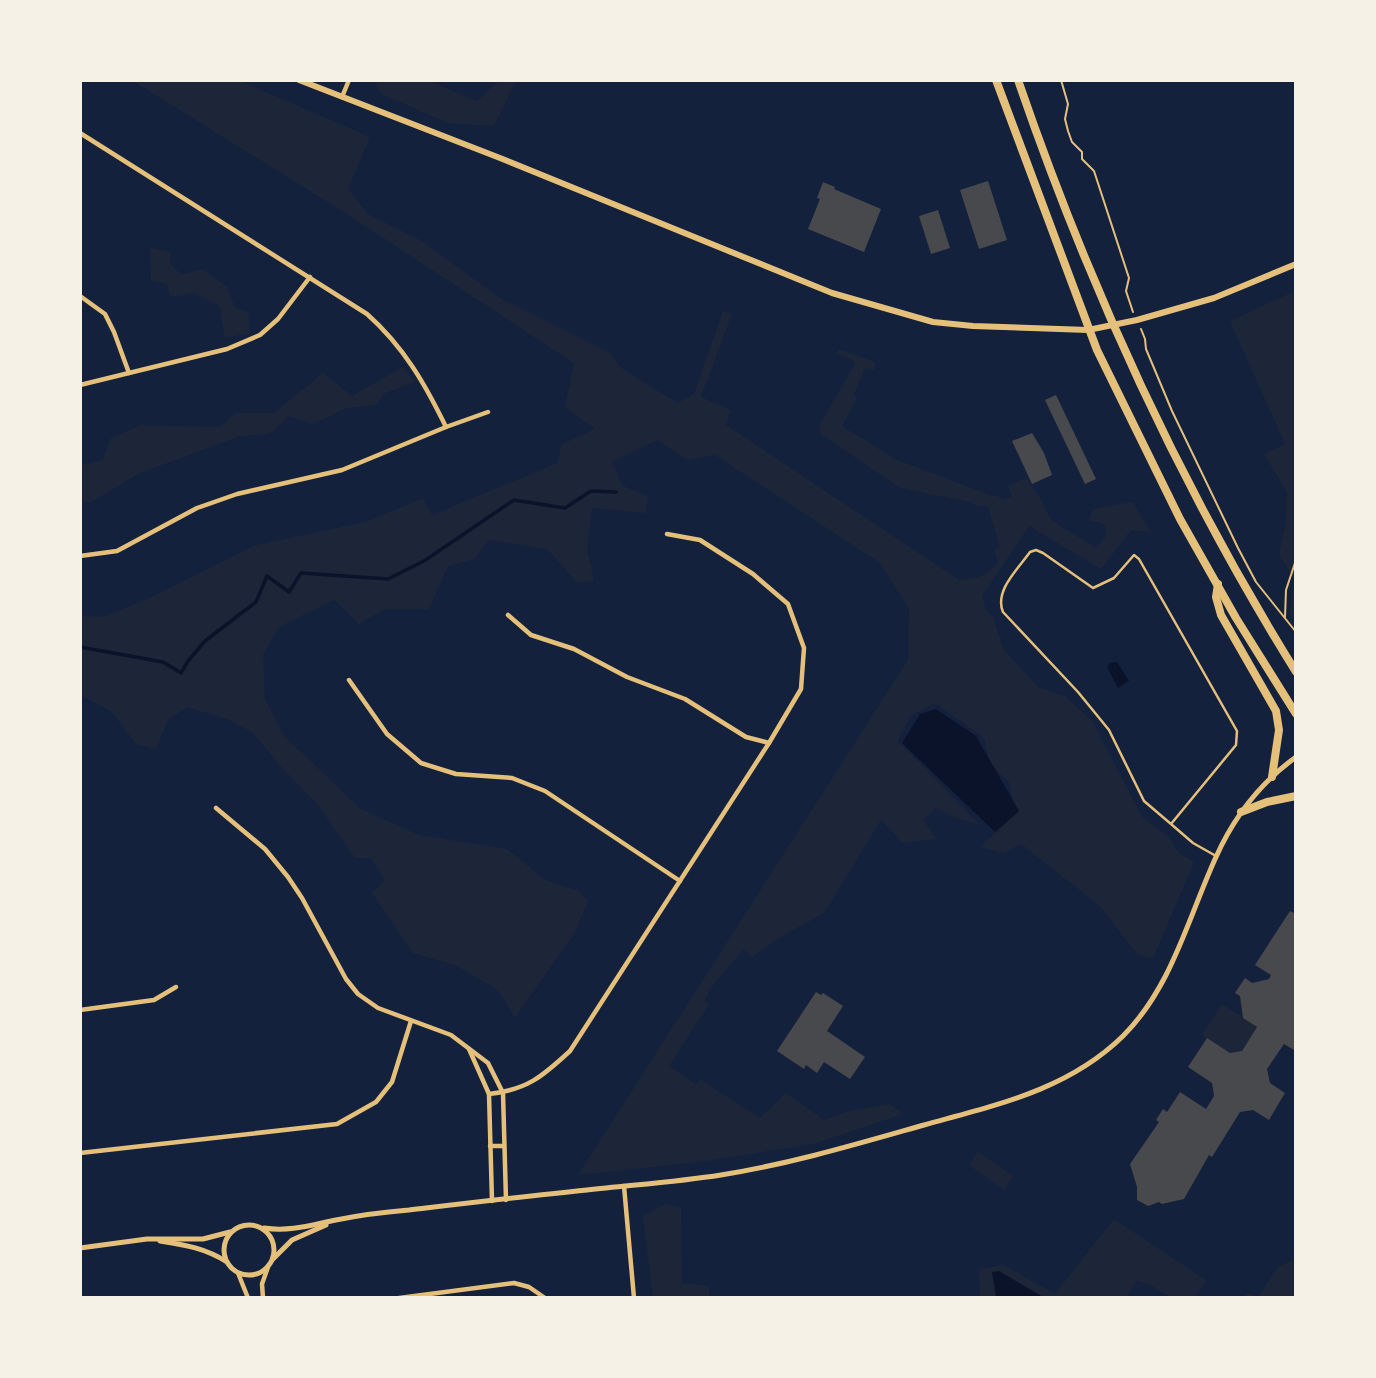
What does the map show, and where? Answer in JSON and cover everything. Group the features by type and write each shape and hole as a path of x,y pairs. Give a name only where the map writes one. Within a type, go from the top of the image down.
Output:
{"highway":[{"path":"996,80 1088,330 1180,519 1296,714"},
{"path":"1018,80 1043,152 1114,326 1156,418 1217,538 1254,605 1296,672"},
{"path":"1218,584 1216,597 1221,615 1276,711 1279,730 1272,777"},
{"path":"1241,813 1267,802 1296,796"}],"main road":[{"path":"299,80 538,173 832,293 943,323 1088,330 1114,326 1214,298 1296,264"}],"street":[{"path":"342,97 349,80"},
{"path":"80,132 367,314 390,334 424,382 446,427"},
{"path":"80,385 227,349 260,335 278,319 310,277"},
{"path":"80,296 105,314 129,373"},
{"path":"80,556 117,551 197,508 237,494 342,470 488,412"},
{"path":"489,1094 520,1088 542,1077 570,1051 801,689 804,648 788,604 753,574 709,545 700,540 667,534"},
{"path":"508,615 531,635 574,649 627,677 685,699 746,737 769,743"},
{"path":"349,680 387,734 421,763 456,774 512,778 545,791 680,880"},
{"path":"80,1248 147,1239 203,1239 230,1232 241,1225 253,1224 264,1228 296,1230 384,1212 721,1175 808,1158 1038,1092 1088,1065 1124,1035 1151,1002 1171,966 1216,856 1241,813 1272,777 1296,757"},
{"path":"216,808 265,849 288,877 346,979 358,993 377,1008 451,1035 488,1063 503,1093 506,1200"},
{"path":"80,1010 154,1000 176,988"},
{"path":"80,1153 337,1124 376,1102 392,1083 411,1021"},
{"path":"468,1048 489,1094 492,1201"},
{"path":"490,1146 504,1146"},
{"path":"624,1186 634,1297"},
{"path":"263,1297 262,1284 273,1259 292,1240 337,1220"},
{"path":"264,1228 274,1242 273,1259"},
{"path":"227,1262 224,1246 230,1232"},
{"path":"147,1239 195,1246 210,1251 238,1273 248,1297"},
{"path":"238,1273 259,1273 268,1267"},
{"path":"399,1297 514,1283 529,1287 545,1297"}],"lane":[{"path":"1171,824 1236,745 1237,731 1139,559 1134,555 1114,578 1093,588 1044,552 1030,552 1002,592 999,603 1003,612 1078,692 1109,730 1144,801 1171,824 1193,842 1216,856"}],"path":[{"path":"1060,80 1068,104 1065,119 1068,131 1072,142 1082,152 1082,159 1094,171 1129,278 1126,298 1145,339 1146,349 1172,411 1256,582 1296,632"},
{"path":"1285,618 1286,590 1296,560"}],"shaded area":[{"path":"133,81 241,81 370,137 348,189 368,214 422,241 500,298 610,353 620,367 677,403 694,394 723,311 732,314 701,397 731,410 726,425 959,580 981,576 998,562 994,550 1000,548 988,506 977,506 971,502 900,488 821,434 819,426 855,364 836,353 839,349 875,362 874,370 864,369 854,395 857,398 842,426 895,459 998,496 1002,500 1012,497 1008,486 1026,478 1051,520 1096,548 1106,537 1106,525 1089,520 1093,509 1132,502 1151,532 1131,530 1101,569 1029,526 982,596 986,609 994,619 1003,649 1038,687 1066,697 1093,722 1142,817 1168,836 1178,852 1194,862 1153,958 1138,955 1100,906 1021,844 1004,853 980,847 1016,814 1009,782 990,764 984,738 935,703 910,716 898,741 980,825 958,819 936,808 923,820 937,839 903,843 881,820 824,913 782,936 752,957 744,949 710,989 705,1001 709,1004 669,1066 696,1084 701,1080 760,1118 786,1093 824,1120 846,1112 890,1104 903,1114 813,1144 706,1161 578,1175 908,660 909,609 880,563 715,455 688,460 657,440 612,462 623,486 648,496 646,513 592,508 587,549 594,581 578,583 547,549 488,540 475,559 448,566 429,609 384,609 359,624 334,600 279,627 263,655 265,699 284,736 361,809 419,835 507,849 545,880 579,891 588,901 574,934 515,1017 498,990 457,966 413,953 372,893 385,880 371,858 355,858 318,805 253,733 227,719 187,707 168,720 156,749 136,744 112,712 81,695 80,616 103,617 154,596 256,545 366,522 423,498 432,515 557,463 562,444 595,429 565,407 574,363 339,209"},
{"path":"374,81 429,81 477,101 499,81 516,81 494,126 448,123 381,94"},
{"path":"150,248 171,252 170,263 181,275 202,269 227,287 235,308 248,311 250,333 225,338 220,306 194,293 170,297 167,284 151,281"},
{"path":"1295,291 1295,580 1279,554 1286,523 1287,492 1264,454 1285,444 1230,321"},
{"path":"403,367 415,382 385,393 376,405 347,408 313,424 289,416 270,434 240,436 138,474 90,503 81,500 81,465 103,460 110,439 140,425 220,427 235,413 274,413 323,373 352,396"},
{"path":"1295,580 1295,622 1289,614"},
{"path":"1117,662 1129,681 1118,688 1107,667 1110,663"},
{"path":"936,709 976,736 1019,811 995,832 902,743 920,714"},
{"path":"1222,1004 1257,1027 1242,1051 1230,1053 1202,1035"},
{"path":"978,1152 1013,1176 1004,1190 969,1165"},
{"path":"665,1204 681,1207 682,1283 709,1286 709,1297 653,1297 643,1216"},
{"path":"1114,1219 1206,1280 1196,1297 1170,1297 1137,1281 1126,1297 980,1298 979,1269 1004,1265 1055,1294"},
{"path":"1295,1259 1295,1297 1258,1297 1278,1267"},
{"path":"999,1271 1043,1297 996,1297 992,1272"}],"building":[{"path":"988,181 1007,240 979,249 960,190"},
{"path":"823,182 881,209 864,252 808,229 820,199 817,198"},
{"path":"938,210 950,248 931,254 919,216"},
{"path":"1056,395 1096,479 1085,484 1045,400"},
{"path":"1032,433 1044,453 1052,475 1032,484 1012,441"},
{"path":"1290,911 1296,914 1296,1048 1294,1050 1284,1044 1267,1069 1270,1083 1285,1093 1269,1120 1253,1110 1240,1112 1212,1157 1209,1155 1184,1199 1148,1206 1137,1200 1137,1187 1130,1164 1159,1122 1156,1120 1163,1109 1167,1112 1180,1092 1206,1109 1214,1096 1212,1083 1188,1067 1207,1038 1230,1053 1242,1051 1257,1027 1243,1018 1240,996 1235,993 1245,978 1252,983 1269,979 1271,975 1255,965"},
{"path":"816,992 821,995 823,993 843,1006 827,1031 865,1057 850,1079 824,1062 817,1073 806,1065 804,1069 777,1051"}],"waterway":[{"path":"80,647 163,662 181,673 205,641 256,602 267,576 289,592 301,573 388,579 424,561 514,500 565,508 591,491 616,492"}]}
